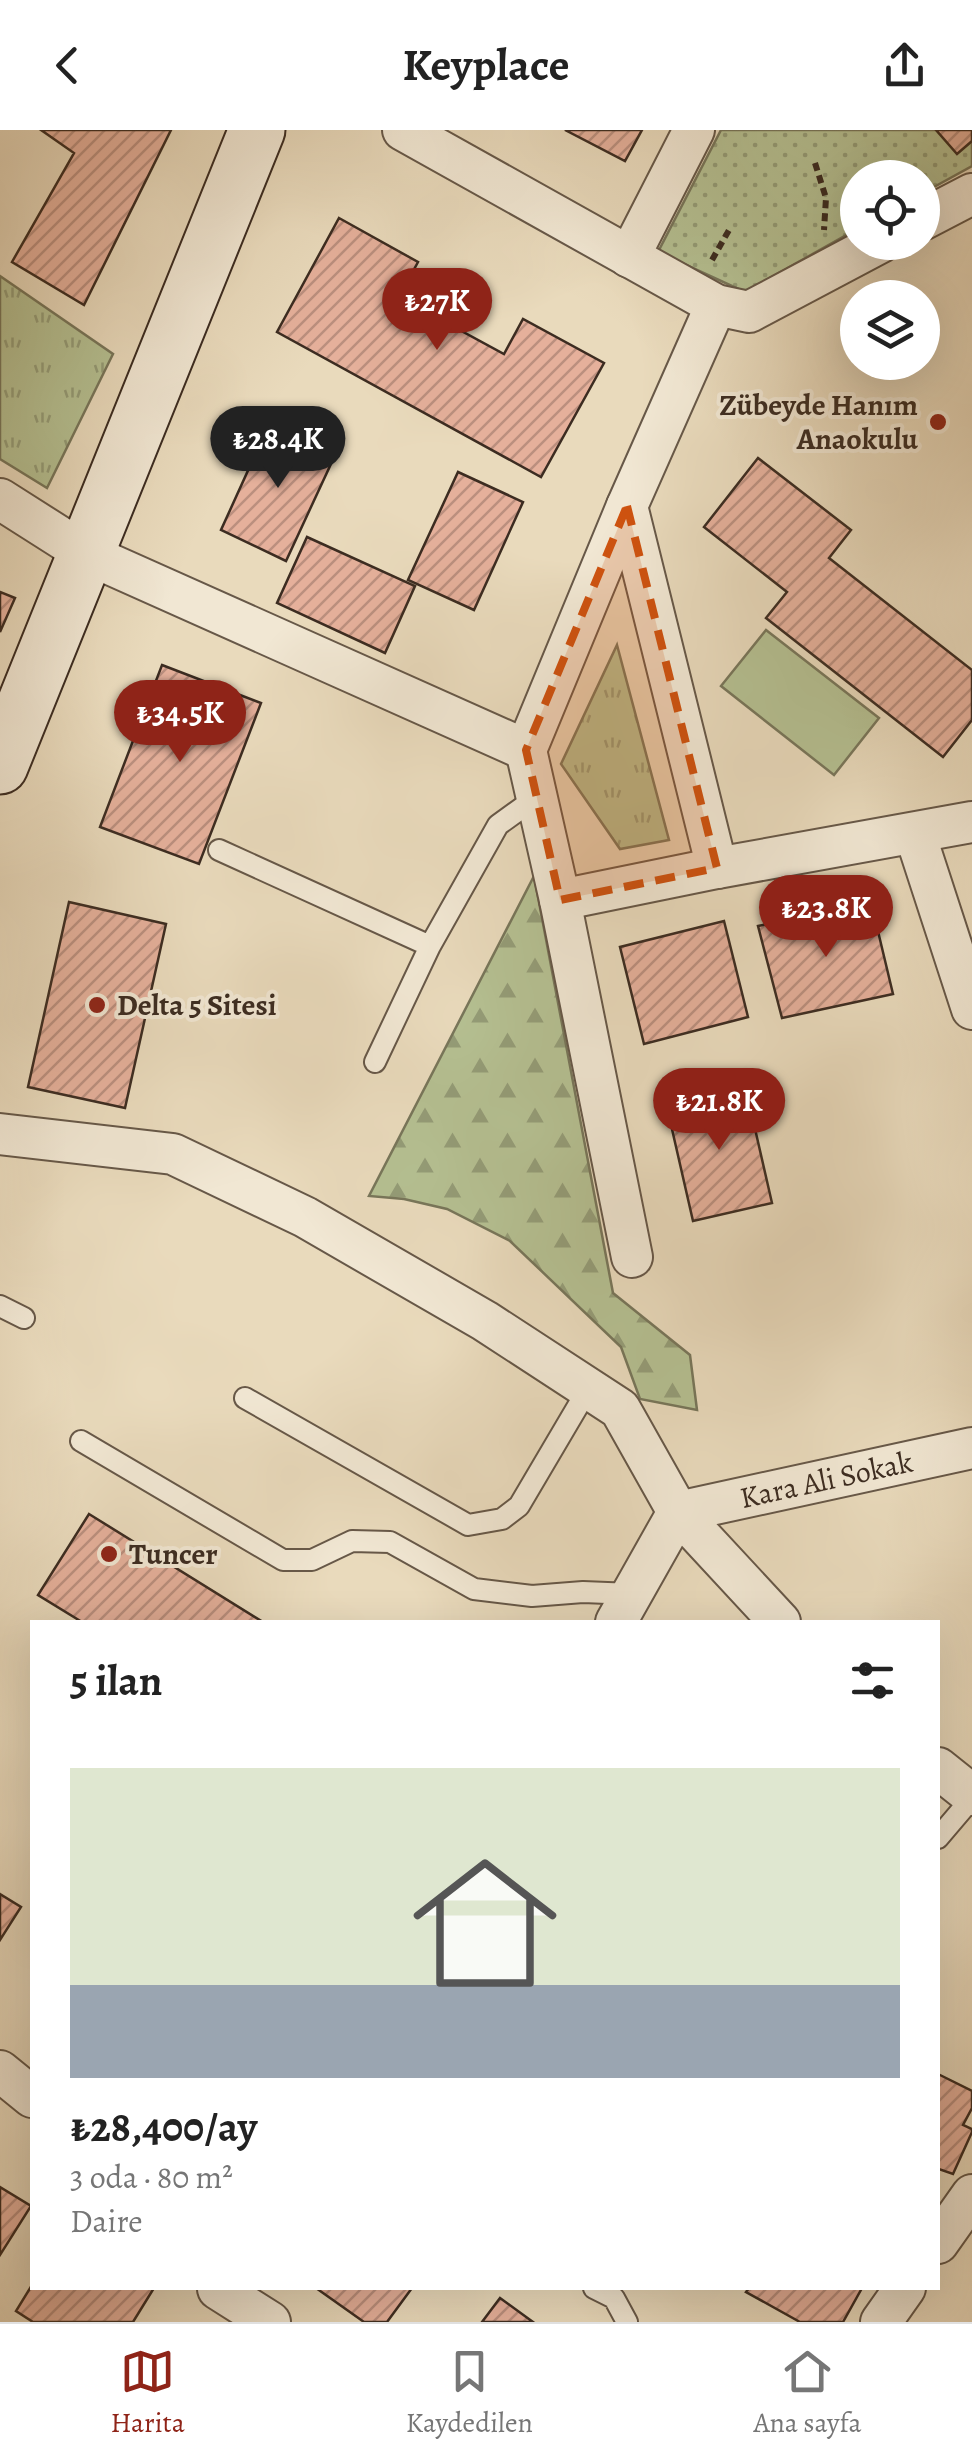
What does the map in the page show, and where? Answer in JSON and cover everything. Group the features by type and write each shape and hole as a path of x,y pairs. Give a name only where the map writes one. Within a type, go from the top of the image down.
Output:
{"main road":[{"path":"0,766 257,130"}],"street":[{"path":"403,130 716,304 749,312 847,260"},
{"path":"629,257 694,130"},
{"path":"940,211 972,194"},
{"path":"632,1258 526,750 716,304"},
{"path":"0,499 84,552 526,750"},
{"path":"627,506 717,868"},
{"path":"560,900 972,822"},
{"path":"915,834 972,1010"},
{"path":"0,1134 173,1154 305,1217 485,1322 620,1409 678,1512 778,1620"},
{"name":"Kara Ali Sokak","path":"678,1512 972,1448"},
{"path":"624,1608 678,1512"},
{"path":"0,2071 30,2095"},
{"path":"940,2240 972,2195"},
{"path":"880,2322 904,2290"},
{"path":"213,2300 270,2322"}],"lane":[{"path":"376,1062 430,946 498,825 537,797"},
{"path":"219,850 430,946"},
{"path":"0,1306 24,1318"},
{"path":"245,1398 468,1525 502,1519 519,1506 588,1389"},
{"path":"81,1441 284,1560 312,1560 352,1542 390,1542 474,1590 532,1596 584,1592 624,1608"},
{"path":"940,1831 953,1783"},
{"path":"598,2290 614,2298 627,2322"}],"path":[{"path":"815,162 826,198 822,242"},
{"path":"711,262 728,230"}],"highlighted area":[{"path":"627,506 717,868 560,900 526,750"}],"green space":[{"path":"721,130 972,130 972,166 940,184 940,160 840,160 840,239 745,292 658,252"},
{"path":"0,276 113,354 47,488 0,459"},
{"path":"766,630 879,718 834,775 721,686"},
{"path":"617,645 669,840 620,849 561,764"},
{"path":"534,876 613,1293 690,1355 697,1410 640,1399 621,1347 510,1241 447,1209 369,1196"}],"building":[{"path":"41,130 171,130 84,305 12,262 74,153"},
{"path":"565,130 642,130 625,161"},
{"path":"936,130 972,130 972,141 957,154"},
{"path":"339,218 418,262 399,297 504,354 523,319 604,363 541,477 277,332"},
{"path":"270,422 336,453 286,561 221,530"},
{"path":"758,458 851,530 829,558 972,670 972,720 943,757 766,618 787,592 704,527"},
{"path":"458,472 523,502 474,610 408,580"},
{"path":"307,537 415,586 385,653 277,603"},
{"path":"0,592 15,598 0,632"},
{"path":"162,665 261,703 199,864 100,827"},
{"name":"Delta 5 Sitesi","path":"69,902 166,924 125,1108 28,1087"},
{"path":"871,902 893,994 782,1018 758,926"},
{"path":"724,921 748,1017 644,1044 620,947"},
{"path":"745,1085 772,1203 693,1221 666,1103"},
{"name":"Tuncer","path":"89,1514 260,1620 79,1620 38,1595"},
{"path":"0,1894 21,1907 0,1940"},
{"path":"940,2075 972,2091 972,2108 963,2125 972,2132 953,2174 940,2169"},
{"path":"0,2187 30,2208 0,2255"},
{"path":"30,2288 153,2290 133,2322 33,2322 16,2311"},
{"path":"319,2290 411,2290 387,2322 364,2322"},
{"path":"861,2290 843,2322 800,2322 746,2292"},
{"path":"500,2298 533,2322 482,2322"}],"place":[{"name":"Zübeyde Hanım Anaokulu","path":"938,422"},
{"name":"Delta 5 Sitesi","path":"97,1005"},
{"name":"Tuncer","path":"109,1554"}]}
